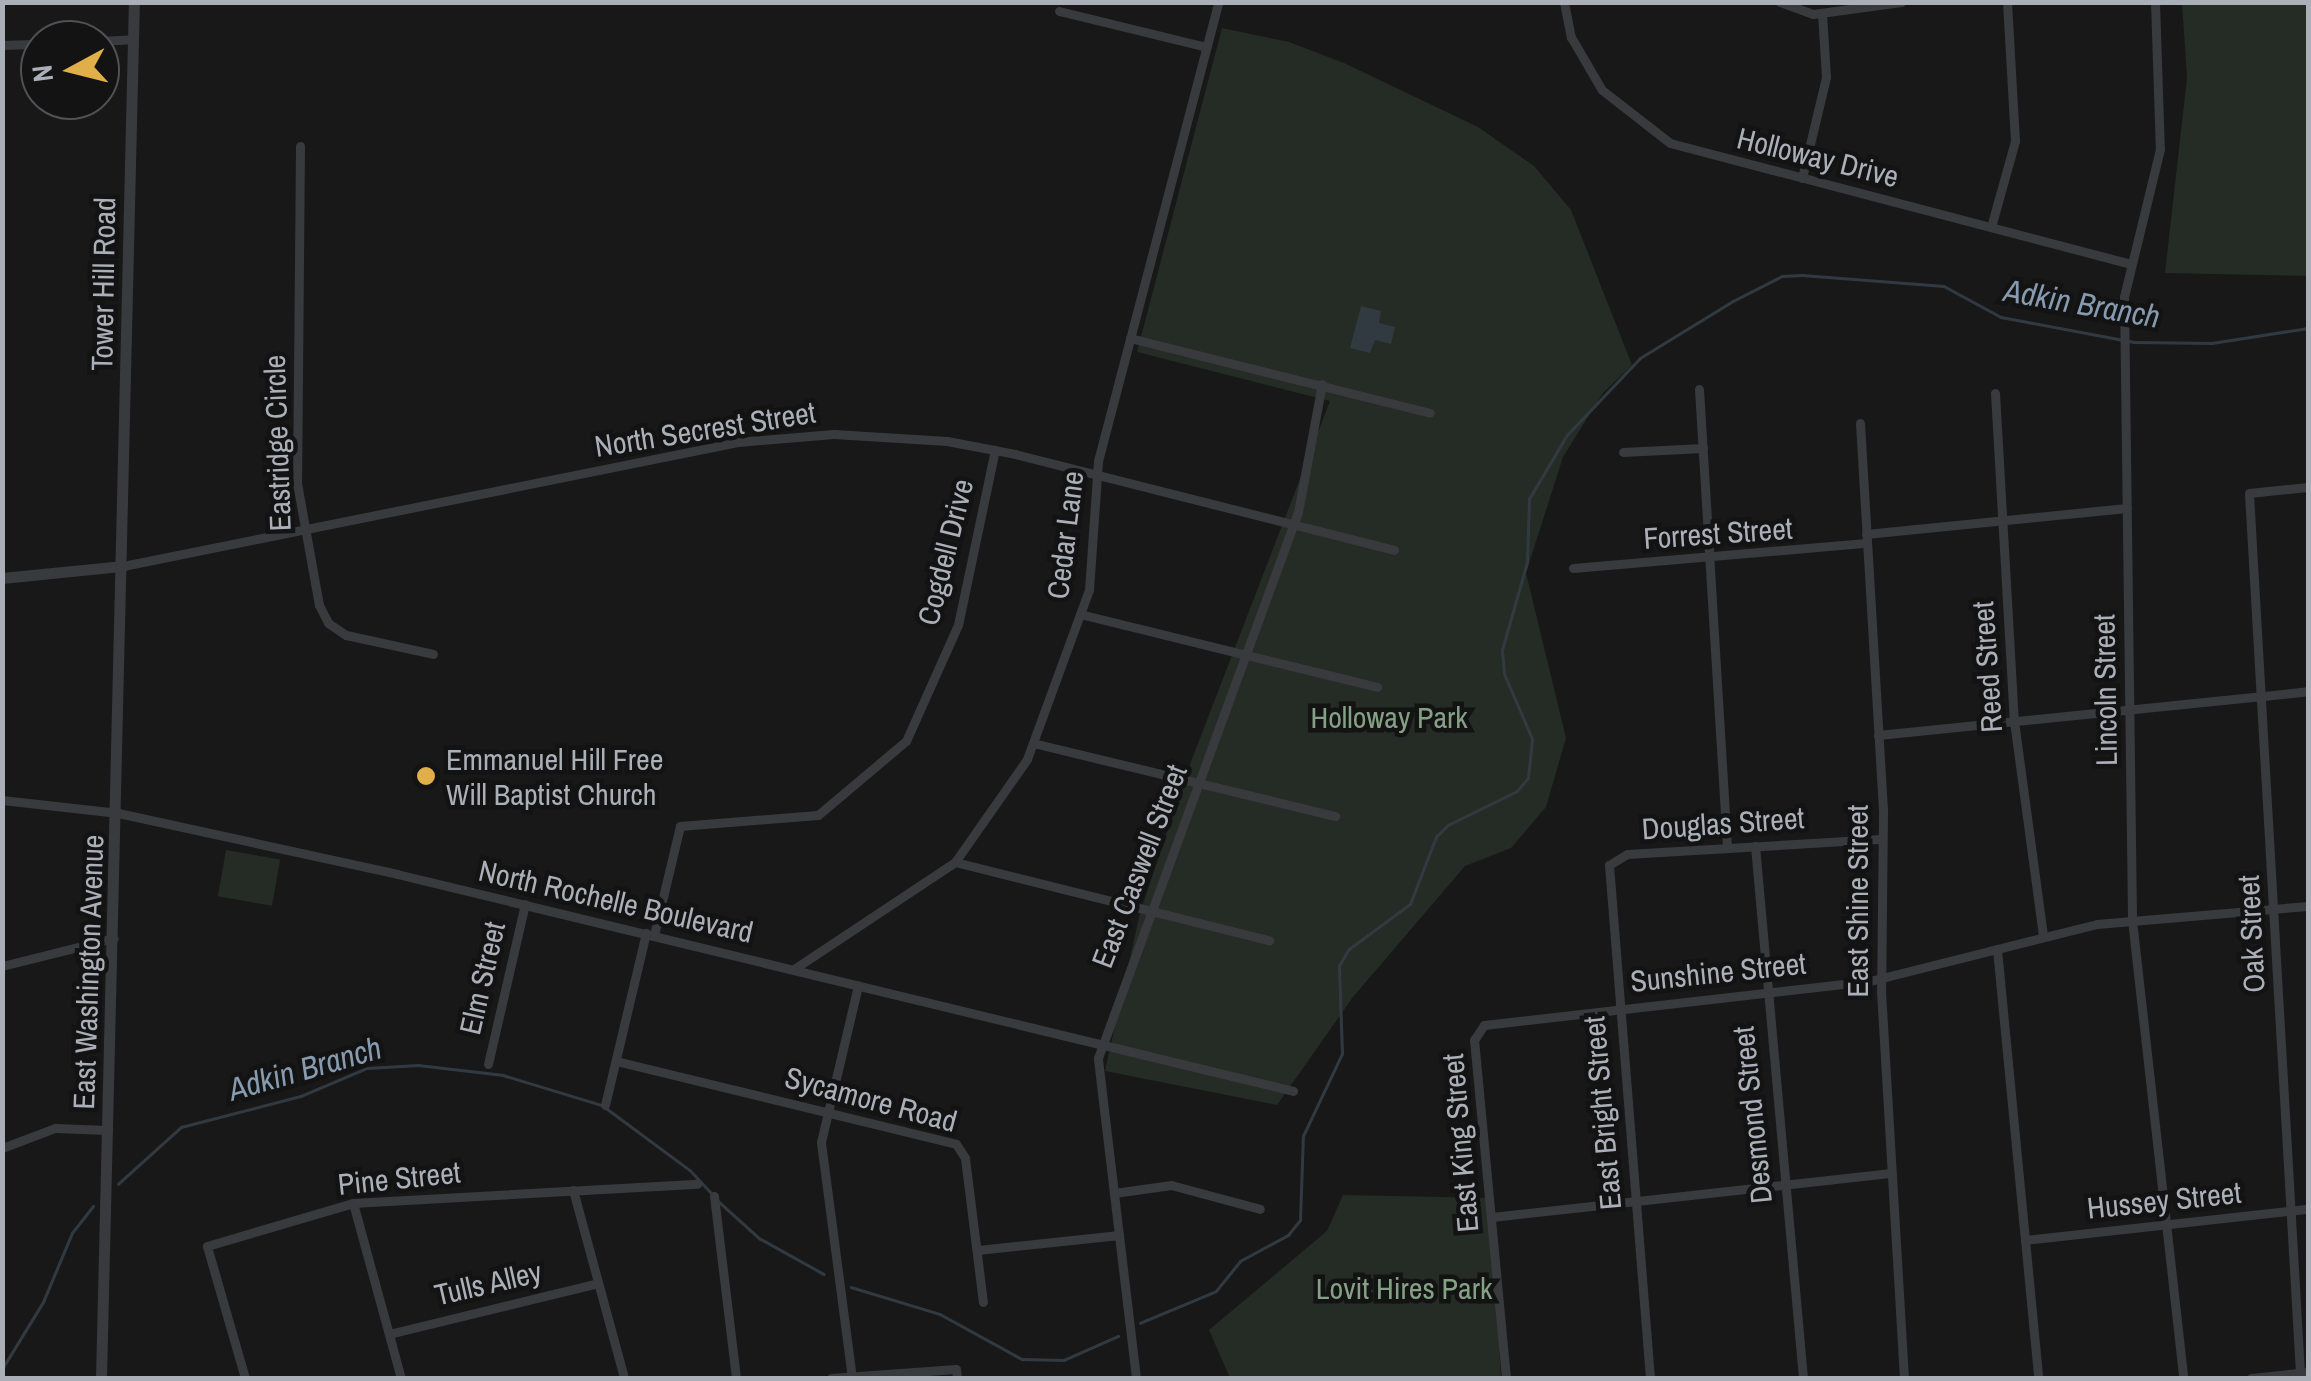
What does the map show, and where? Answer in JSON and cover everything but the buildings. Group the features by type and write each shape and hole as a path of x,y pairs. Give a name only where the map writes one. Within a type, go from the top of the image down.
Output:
{"street":[{"name":"Tower Hill Road","path":"124,566 134,2"},
{"name":"Cedar Lane","path":"794,969 954,862 1033,743 1089,590 1098,475 1218,2"},
{"name":"Holloway Drive","path":"1564,2 1587,70 1638,124 1681,147 2131,264"},
{"path":"1780,2 1822,13 1901,2"},
{"path":"1992,227 2015,141 2007,2"},
{"name":"Lincoln Street","path":"2154,2 2160,148 2131,264 2123,334 2132,920 2183,1378"},
{"path":"1059,11 1206,47"},
{"path":"1802,178 1826,77 1822,13"},
{"path":"120,40 133,40"},
{"name":"Eastridge Circle","path":"300,146 297,482 304,532 328,623 346,635 434,654"},
{"path":"1130,338 1430,413"},
{"name":"East Caswell Street","path":"1136,1378 1101,1044 1294,524 1322,384"},
{"path":"1698,389 1727,848"},
{"name":"Reed Street","path":"1995,393 2014,721 2043,936"},
{"name":"East Shine Street","path":"1860,423 1878,735 1882,978 1904,1378"},
{"name":"North Secrest Street","path":"124,566 791,436 887,434 995,450 1394,550"},
{"path":"1623,452 1703,448"},
{"name":"Cogdell Drive","path":"650,934 680,826 818,814 906,741 958,625 995,450"},
{"name":"Oak Street","path":"2304,1372 2290,1210 2249,493 2308,487"},
{"name":"Forrest Street","path":"1573,568 1710,559 2127,508"},
{"path":"2,578 124,566"},
{"name":"East Washington Avenue","path":"101,1378 124,566"},
{"path":"1080,614 1377,687"},
{"path":"1878,735 2308,691"},
{"path":"1033,743 1336,816"},
{"name":"North Rochelle Boulevard","path":"2,800 118,814 525,904 1293,1092"},
{"name":"Douglas Street","path":"1627,854 1882,839"},
{"name":"Desmond Street","path":"1755,846 1765,992 1803,1378"},
{"name":"East Bright Street","path":"1627,854 1609,866 1606,877 1650,1378"},
{"path":"954,862 1268,940"},
{"name":"Elm Street","path":"488,1064 525,904"},
{"name":"Sunshine Street","path":"1484,1025 1882,978 2043,936 2132,920 2308,906"},
{"path":"606,1105 650,934"},
{"path":"2,966 114,938"},
{"path":"1997,949 2038,1378"},
{"path":"852,1377 821,1142 858,985"},
{"name":"East King Street","path":"1484,1025 1474,1040 1506,1378"},
{"name":"Sycamore Road","path":"616,1060 828,1111 963,1150 983,1302"},
{"path":"2,1148 55,1128 108,1130"},
{"path":"1492,1216 1892,1173"},
{"path":"624,1378 573,1190 697,1184"},
{"path":"1114,1193 1171,1185 1260,1209"},
{"name":"Pine Street","path":"245,1378 207,1246 353,1203 573,1190"},
{"path":"714,1196 736,1378"},
{"path":"353,1203 401,1378"},
{"name":"Hussey Street","path":"2025,1240 2308,1208"},
{"path":"978,1250 1119,1234"},
{"name":"Tulls Alley","path":"389,1334 598,1283"},
{"path":"2252,1378 2304,1372"},
{"path":"831,1378 956,1374"}],"green space":[{"path":"2182,3 2308,3 2308,276 2165,273 2187,78"},
{"name":"Holloway Park","path":"1222,28 1289,42 1344,63 1478,127 1534,166 1571,210 1632,365 1603,393 1563,457 1526,573 1566,738 1546,807 1511,848 1465,866 1353,997 1277,1105 1105,1071 1140,913 1187,772 1330,401 1137,352"},
{"path":"226,850 280,860 272,906 218,896"},
{"name":"Lovit Hires Park","path":"1343,1195 1490,1198 1501,1378 1230,1378 1209,1330 1327,1231"}],"shaded area":[{"path":"1361,306 1381,311 1379,323 1395,327 1391,344 1375,340 1370,353 1350,348"}],"waterway":[{"name":"Adkin Branch","path":"1140,1323 1216,1291 1240,1261 1288,1235 1300,1220 1303,1136 1342,1054 1339,966 1349,949 1410,904 1436,837 1448,825 1517,791 1528,778 1532,739 1504,674 1502,650 1527,562 1529,499 1567,435 1640,358 1733,301 1782,276 1802,275 1944,286 2001,317 2134,342 2212,343 2308,328"},
{"name":"Adkin Branch","path":"118,1184 181,1127 301,1096 367,1068 418,1065 503,1075 602,1105 690,1170 712,1194"},
{"name":"Adkin Branch","path":"717,1200 759,1238 824,1274"},
{"name":"Adkin Branch","path":"2,1369 43,1302 72,1233 93,1206"},
{"name":"Adkin Branch","path":"851,1287 940,1314 1022,1359 1064,1360 1118,1336"}],"place":[{"name":"Emmanuel Hill Free Will Baptist Church","path":"426,776"}]}
